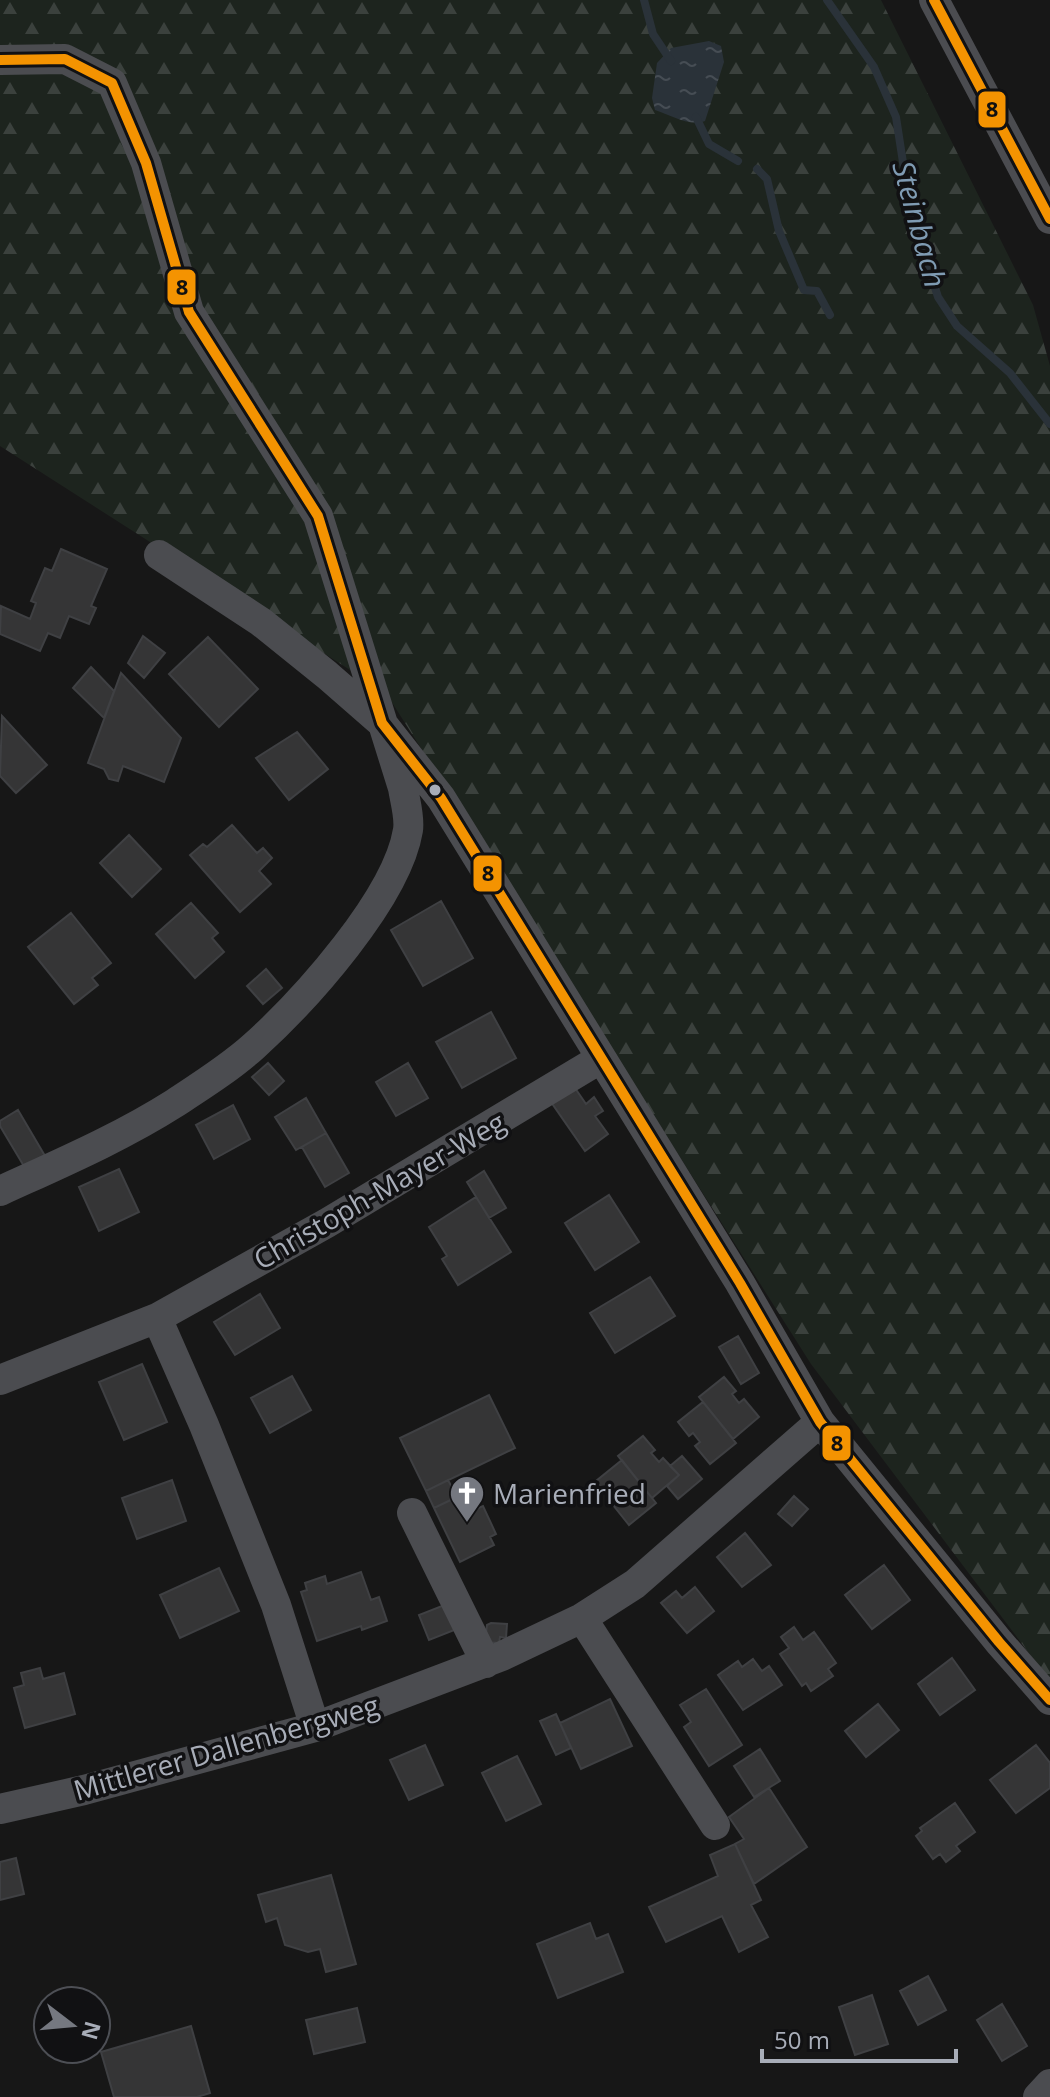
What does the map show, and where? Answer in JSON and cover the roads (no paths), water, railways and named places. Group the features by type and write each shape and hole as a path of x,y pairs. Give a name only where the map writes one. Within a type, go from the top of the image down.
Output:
{"street":[{"path":"934,0 1050,219"},
{"path":"0,60 65,59 112,83 146,163 189,312 318,516 403,788 409,826 402,856 369,915 322,977 253,1047 174,1104 78,1155 0,1191"},
{"path":"159,555 261,622 327,675 382,723 441,798 740,1283 820,1422 1050,1700"},
{"name":"Christoph-Mayer-Weg","path":"0,1380 157,1318 327,1223 600,1059"},
{"path":"157,1318 204,1425 276,1605 315,1727"},
{"name":"Mittlerer Dallenbergweg","path":"0,1809 84,1790 315,1727 486,1663 582,1618 635,1584 820,1422"},
{"path":"412,1513 486,1663"},
{"path":"582,1618 715,1825"},
{"path":"1038,2097 1050,2084"}],"water":[{"path":"709,41 721,46 724,62 705,121 686,121 655,110 652,98 657,63 671,48"}],"waterway":[{"path":"644,0 653,34 671,61"},
{"name":"Steinbach","path":"827,0 874,67 896,117 910,208 938,297 957,326 1010,373 1050,424"},
{"path":"696,117 709,144 738,161"},
{"path":"757,169 767,179 779,231 804,290 817,291 830,315"}],"place":[{"name":"Marienfried","path":"467,1524"}]}
